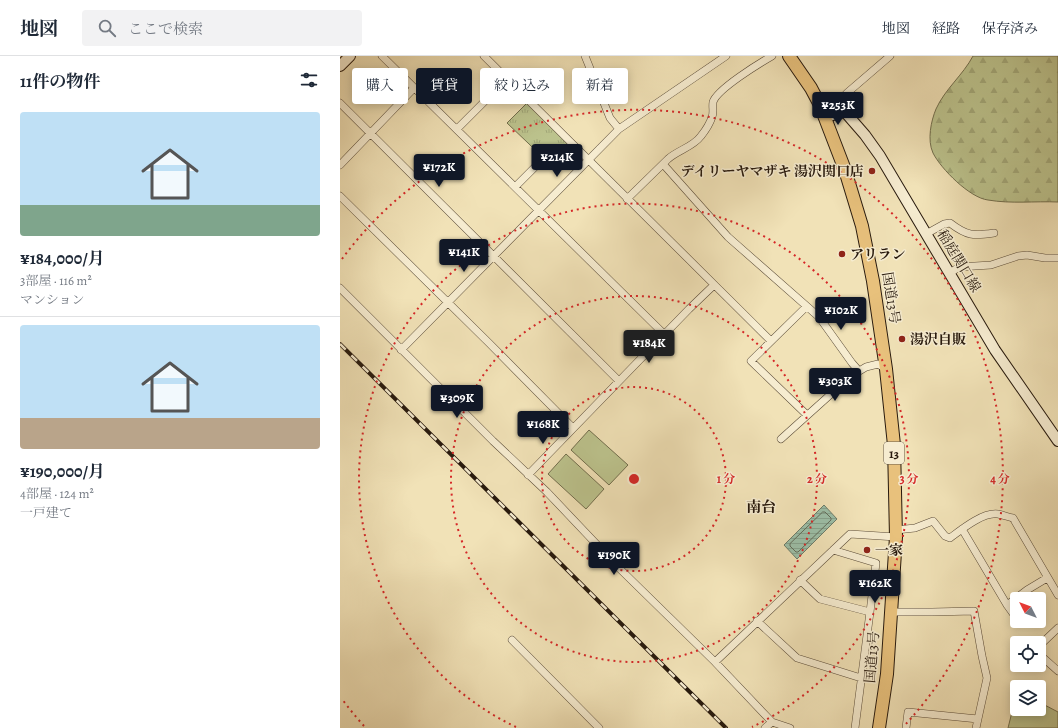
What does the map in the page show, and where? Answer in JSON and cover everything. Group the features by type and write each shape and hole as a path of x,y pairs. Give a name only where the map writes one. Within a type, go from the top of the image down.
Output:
{"highway":[{"name":"国道13号","path":"789,56 812,88 825,117 845,170 862,226 873,282 886,369 894,445 896,533 887,674 879,728"}],"main road":[{"path":"340,66 350,56"},
{"path":"825,117 845,112"},
{"name":"稲庭関口線","path":"845,112 865,135 880,156 1010,372 1058,442"}],"street":[{"path":"382,56 664,334"},
{"path":"484,56 771,341"},
{"path":"585,56 610,118 619,129"},
{"path":"401,350 619,129 726,56"},
{"path":"627,199 673,154 702,136 712,117 713,102 721,92 751,69 772,56"},
{"path":"845,112 842,99 890,56"},
{"path":"340,165 414,88"},
{"path":"340,103 619,381"},
{"path":"457,129 482,104"},
{"path":"663,164 728,237 819,317 859,371"},
{"path":"515,187 536,166"},
{"path":"340,196 573,428"},
{"path":"926,234 944,224 950,223 961,231 974,236 994,233"},
{"path":"950,274 959,267 991,265 1018,256 1027,255 1045,258 1058,258"},
{"path":"528,475 664,334 714,285"},
{"path":"340,288 401,350 547,492 620,569 715,662 772,722 790,728"},
{"path":"806,307 751,361 807,415"},
{"path":"781,439 859,371 866,367 878,364 886,369"},
{"path":"715,662 850,534 896,533 933,521 945,536 950,538 986,515 997,514 1013,518 1058,595"},
{"path":"962,529 1010,609"},
{"path":"833,550 876,563 855,728"},
{"path":"1007,605 1027,590 1047,578"},
{"path":"800,580 820,599 870,612"},
{"path":"891,612 974,611 987,678 976,728"},
{"path":"757,621 797,658 861,678"},
{"path":"1046,639 1058,628"},
{"path":"512,640 599,728"},
{"path":"1046,660 1058,671"},
{"path":"906,728 908,712 978,719"},
{"path":"765,728 772,722"}],"green space":[{"path":"973,56 1058,56 1058,202 1005,202 981,198 957,182 937,160 931,148 930,142 930,131 936,109 944,95"},
{"path":"526,104 528,104 568,144 549,163 507,123"},
{"path":"589,430 628,465 609,485 571,450"},
{"path":"566,454 604,489 586,509 548,474"},
{"path":"1046,706 1058,712 1058,728 1008,728 1011,716 1046,716"}],"water":[{"path":"824,505 837,519 797,559 784,545"}],"railway":[{"path":"340,344 726,728"}],"place":[{"name":"デイリーヤマザキ 湯沢関口店","path":"872,171"},
{"name":"アリラン","path":"842,254"},
{"name":"湯沢自販","path":"902,339"},
{"name":"一家","path":"867,550"}],"district":[{"name":"南台","path":"761,507"}]}
